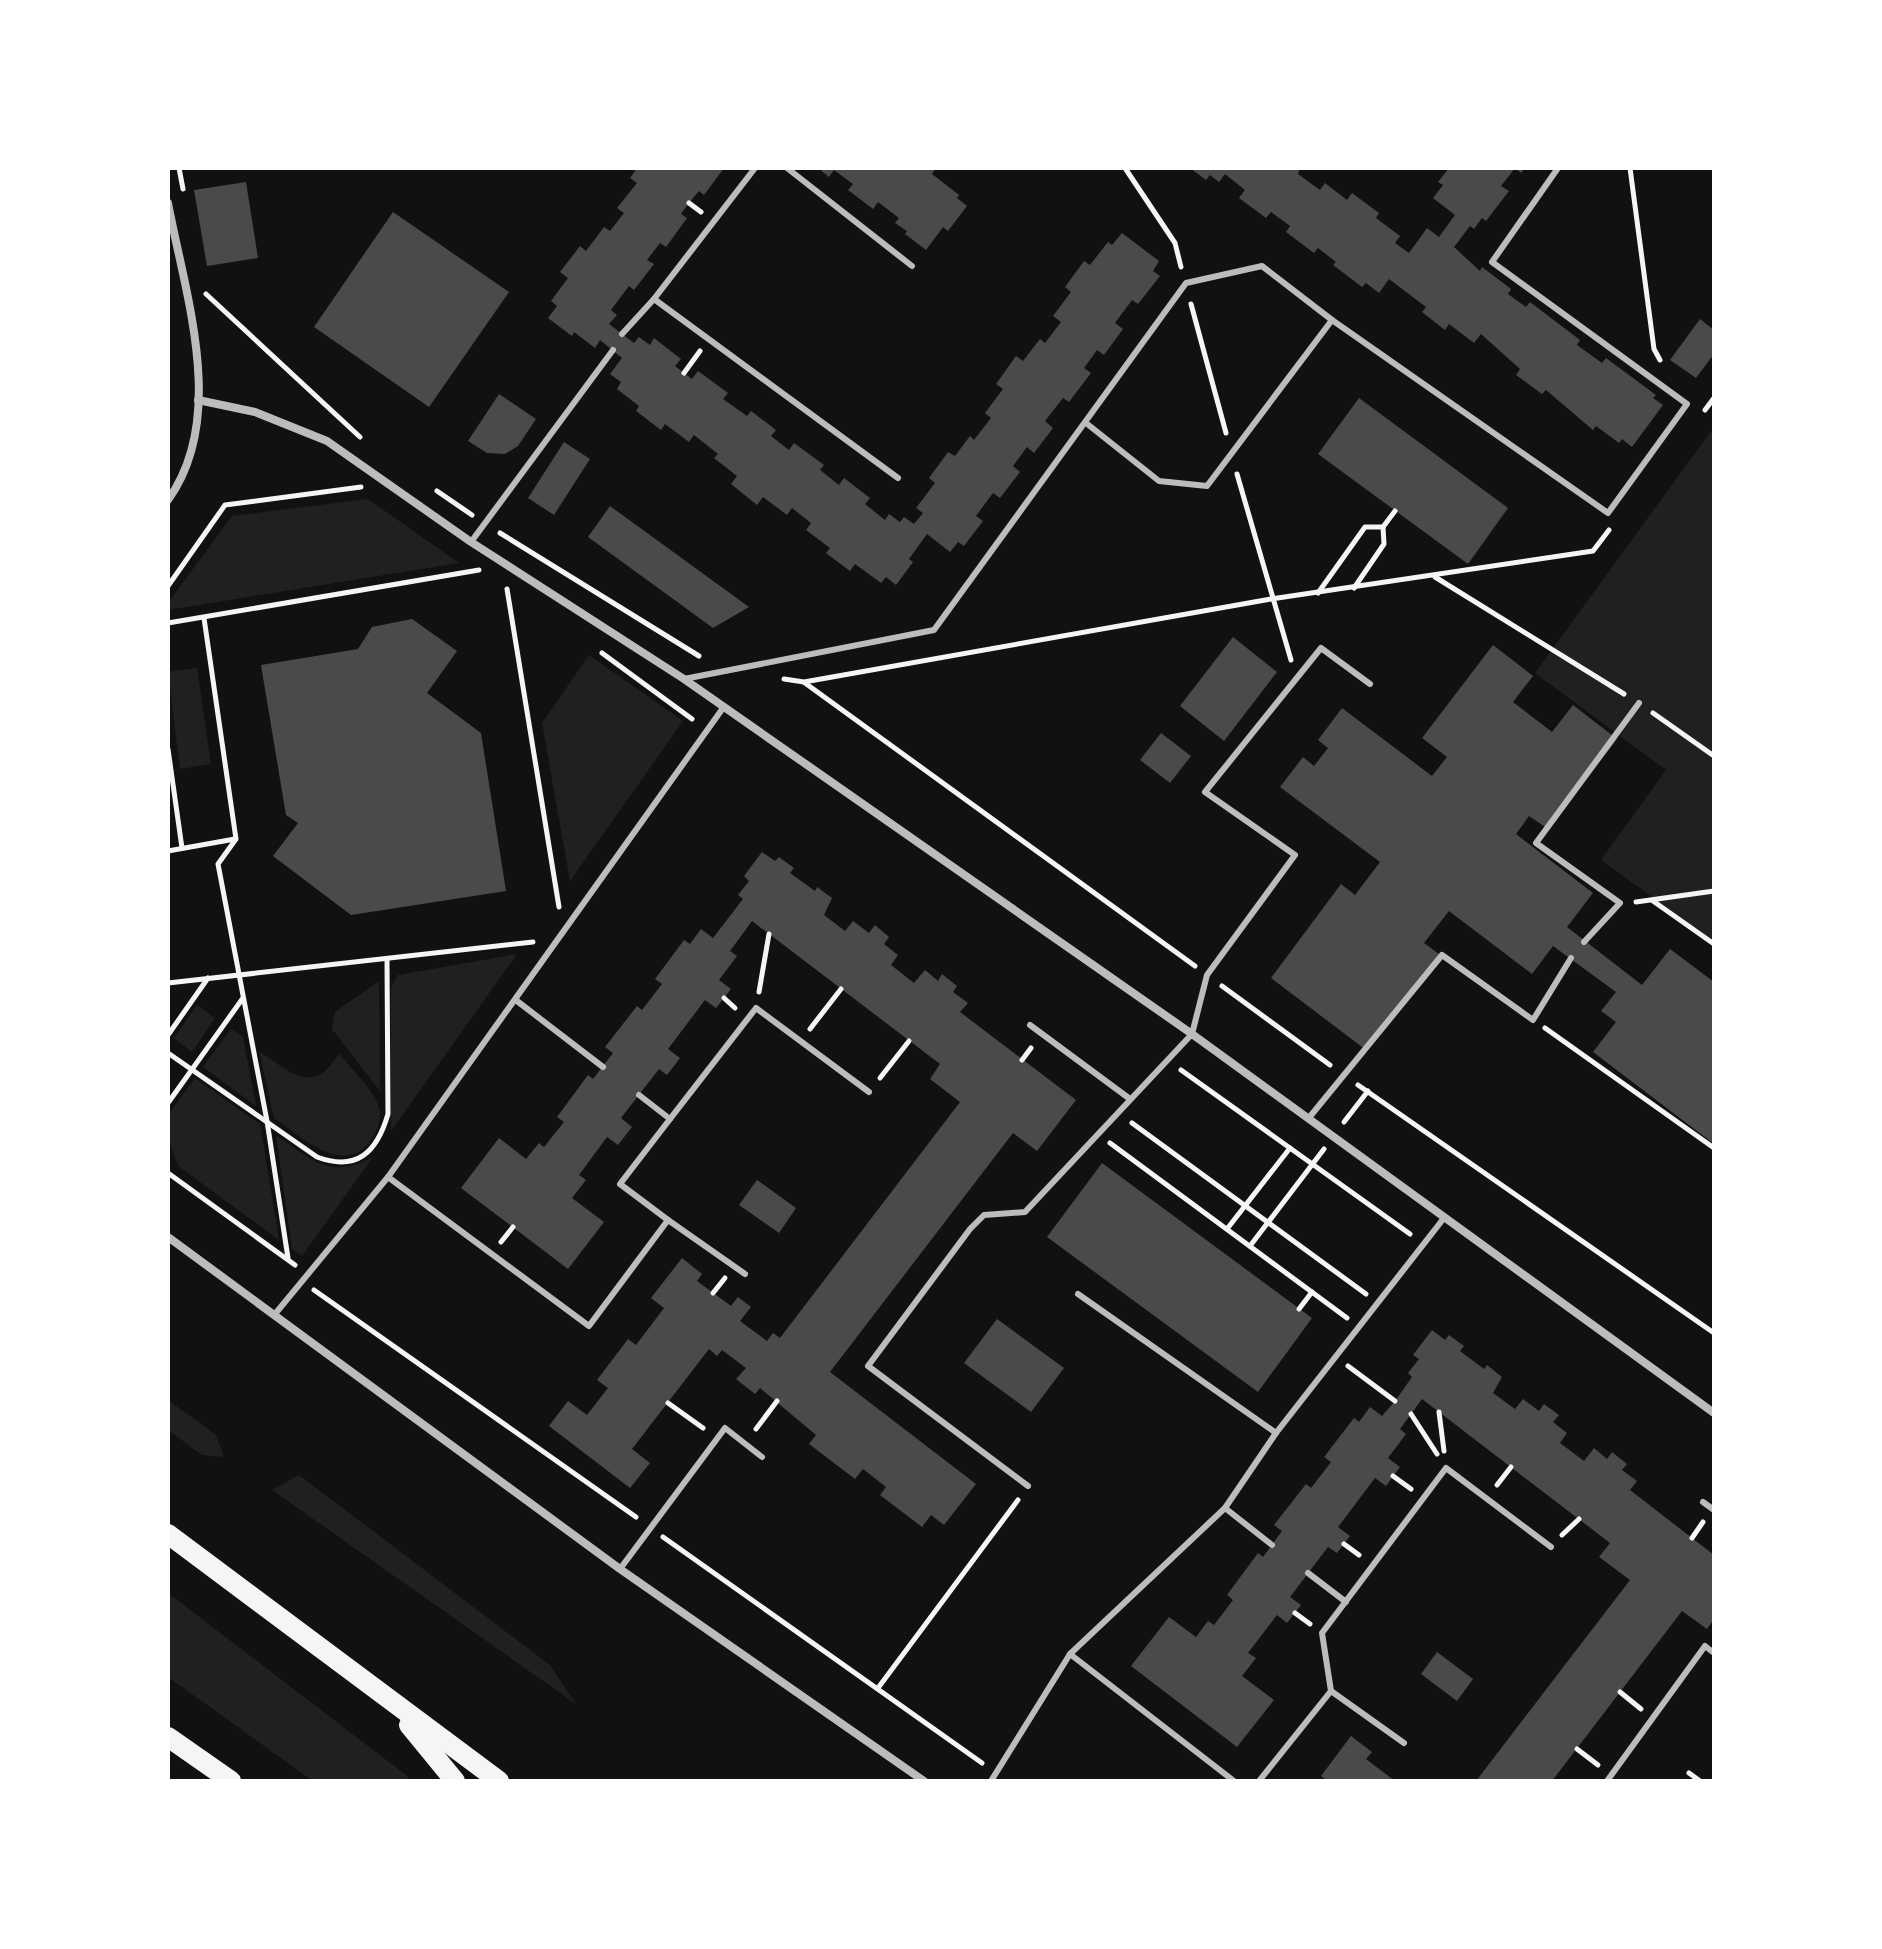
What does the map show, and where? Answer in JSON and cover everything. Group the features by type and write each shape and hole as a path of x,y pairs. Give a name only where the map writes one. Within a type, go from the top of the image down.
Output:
{"main road":[{"path":"168,1534 390,1703 499,1781"},
{"path":"390,1703 455,1781"},
{"path":"168,1737 231,1781"}],"street":[{"path":"168,203 194,341 198,400 195,442 181,483 168,500"},
{"path":"198,400 255,412 327,441 471,542 684,679 1192,1034 1714,1413"},
{"path":"168,1237 620,1569 924,1781"}],"lane":[{"path":"622,334 654,299 755,168"},
{"path":"787,168 912,266"},
{"path":"684,679 934,630 1186,283 1262,266 1332,320 1608,513 1687,404 1492,262 1558,168"},
{"path":"654,299 898,478"},
{"path":"1086,423 1159,481 1207,486 1332,320"},
{"path":"471,542 613,350"},
{"path":"1028,1486 868,1366 970,1229 984,1215 1025,1212 1192,1034 1207,975 1295,855 1205,792 1321,648 1370,684"},
{"path":"1584,942 1620,903 1536,843 1639,703"},
{"path":"275,1314 388,1177 517,1001 723,708"},
{"path":"1308,1119 1442,955 1533,1020 1571,958"},
{"path":"517,1001 603,1067"},
{"path":"745,1274 620,1184 756,1008 869,1092"},
{"path":"1030,1025 1130,1099"},
{"path":"639,1095 670,1119"},
{"path":"388,1177 589,1326 668,1220"},
{"path":"991,1781 1070,1654 1225,1508 1276,1433 1357,1325 1444,1218"},
{"path":"1078,1294 1276,1433"},
{"path":"620,1569 725,1428 762,1457"},
{"path":"1404,1743 1331,1691 1322,1633 1446,1468 1551,1547"},
{"path":"1703,1502 1714,1510"},
{"path":"1225,1508 1272,1545"},
{"path":"1308,1573 1346,1602"},
{"path":"1609,1778 1705,1646 1714,1653"},
{"path":"1070,1654 1234,1781"},
{"path":"1259,1781 1331,1691"}],"path":[{"path":"179,168 184,197"},
{"path":"1125,168 1175,243"},
{"path":"1630,168 1654,349 1687,404"},
{"path":"197,285 373,446"},
{"path":"168,586 225,505 365,487"},
{"path":"435,489 485,524 724,672"},
{"path":"1354,588 1384,544 1383,527 1395,511"},
{"path":"1318,593 1365,527 1383,527"},
{"path":"777,679 804,682 1318,593 1593,551"},
{"path":"168,623 483,570 472,561"},
{"path":"1435,577 1639,703 1714,756"},
{"path":"519,595 507,586 559,908"},
{"path":"204,618 236,839 218,864 267,1121 288,1259"},
{"path":"594,647 693,717 684,730"},
{"path":"804,682 1344,1075 1714,1333"},
{"path":"168,749 182,848"},
{"path":"168,851 236,839"},
{"path":"1620,903 1714,891"},
{"path":"551,919 568,895"},
{"path":"1653,901 1714,944"},
{"path":"526,955 543,931"},
{"path":"756,1008 769,934"},
{"path":"168,983 535,942"},
{"path":"168,1053 317,1157 336,1164 355,1161 371,1150 382,1134 388,1114 387,960"},
{"path":"168,1035 208,978"},
{"path":"801,1041 841,989"},
{"path":"168,1103 243,998"},
{"path":"1533,1020 1714,1148"},
{"path":"869,1092 909,1041"},
{"path":"1167,1060 1423,1244"},
{"path":"1250,1246 1368,1091"},
{"path":"1117,1112 1377,1301"},
{"path":"1097,1133 1357,1325"},
{"path":"1227,1229 1290,1148"},
{"path":"168,1173 300,1269"},
{"path":"1299,1309 1312,1292"},
{"path":"1334,1356 1395,1401"},
{"path":"744,1443 777,1401"},
{"path":"668,1403 717,1439"},
{"path":"1439,1412 1446,1468"},
{"path":"1411,1414 1446,1468"},
{"path":"878,1688 1028,1486"},
{"path":"1577,1749 1609,1778"},
{"path":"1689,1773 1700,1781"}],"shaded area":[{"path":"1714,427 1714,942 1601,860 1666,770 1535,673"},
{"path":"368,499 459,563 168,610 168,603 232,516"},
{"path":"589,655 683,721 570,881 542,723"},
{"path":"197,668 211,764 180,769 168,672"},
{"path":"517,954 391,1131 391,988 398,975"},
{"path":"379,981 380,1091 332,1029 335,1012"},
{"path":"197,1005 215,1018 192,1052 174,1038"},
{"path":"231,1029 243,1037 256,1106 203,1067"},
{"path":"259,1051 291,1072 311,1077 330,1066 339,1053 367,1086 379,1107 379,1123 373,1137 362,1149 350,1155 337,1155 310,1144 274,1118"},
{"path":"195,1078 260,1124 279,1240 178,1166 168,1138 168,1115"},
{"path":"276,1135 311,1159 333,1167 358,1164 373,1157 302,1256 292,1249"},
{"path":"168,1400 216,1435 224,1457 202,1455 168,1430"},
{"path":"299,1475 550,1665 576,1704 272,1490"},
{"path":"168,1593 410,1781 313,1781 168,1677"}],"building":[{"path":"637,168 724,168 704,195 699,191 689,203 681,214 687,218 666,247 660,243 647,260 654,264 634,290 629,286 611,310 617,315 609,324 634,343 639,337 650,345 654,338 681,359 675,366 692,379 698,371 728,393 723,399 747,416 751,411 776,430 771,436 789,450 794,443 824,465 820,470 839,485 844,478 870,498 865,504 885,520 889,514 900,522 904,517 914,524 923,513 916,508 935,483 929,478 948,452 955,456 970,436 974,440 991,418 985,413 1003,389 996,384 1016,356 1023,361 1040,339 1045,343 1061,322 1053,316 1071,292 1065,287 1084,261 1090,265 1108,242 1112,245 1122,233 1159,261 1153,271 1160,276 1138,304 1132,300 1115,323 1123,329 1104,355 1097,350 1084,368 1091,373 1069,402 1063,398 1045,421 1053,428 1034,453 1027,447 1013,466 1020,472 1000,498 993,493 976,516 983,521 964,546 958,542 950,552 927,534 909,559 913,562 896,585 886,577 881,583 855,564 850,571 826,553 830,548 806,530 811,523 792,508 787,515 763,497 757,505 731,484 737,476 714,458 718,454 694,435 689,442 665,424 661,430 636,411 639,406 617,389 621,382 610,374 622,358 600,340 595,348 548,318 557,306 551,301 568,278 560,272 580,246 586,251 604,227 610,231 624,213 617,208 637,183 630,178"},
{"path":"818,168 936,168 932,174 959,195 957,198 967,206 948,231 943,227 926,250 895,223 899,218 878,202 873,209 848,190 853,184 834,170 829,177"},
{"path":"1190,168 1300,168 1298,174 1320,190 1325,183 1347,200 1352,193 1379,213 1376,218 1400,236 1395,243 1409,253 1427,228 1439,237 1455,215 1433,198 1443,185 1438,182 1449,168 1515,168 1501,186 1509,191 1486,221 1482,218 1474,229 1470,226 1454,247 1480,271 1482,267 1511,289 1508,294 1526,307 1530,302 1580,340 1577,345 1602,363 1606,358 1656,395 1653,398 1663,405 1632,447 1622,439 1619,443 1596,426 1593,430 1546,390 1542,394 1516,375 1520,369 1481,334 1474,343 1449,324 1445,330 1422,312 1426,307 1389,279 1379,293 1366,283 1362,287 1333,265 1336,262 1318,248 1314,253 1286,232 1290,226 1271,212 1266,218 1239,198 1245,190 1225,174 1219,182 1210,175 1206,180"},
{"path":"246,182 258,258 207,266 194,190"},
{"path":"393,212 509,292 429,407 314,327"},
{"path":"1700,319 1714,330 1714,354 1696,378 1670,360"},
{"path":"499,394 536,419 518,446 505,454 487,453 468,441"},
{"path":"1359,398 1508,508 1468,564 1318,454"},
{"path":"564,442 590,459 554,515 528,498"},
{"path":"610,506 749,607 713,628 588,537"},
{"path":"412,619 457,651 427,693 481,733 506,891 351,915 273,856 298,823 286,815 261,665 358,649 372,627"},
{"path":"1233,637 1277,672 1224,741 1180,706"},
{"path":"1493,645 1533,676 1513,702 1552,732 1573,705 1617,739 1548,829 1529,816 1516,834 1593,893 1567,927 1642,985 1670,949 1714,982 1714,1144 1593,1052 1616,1022 1601,1011 1616,992 1553,946 1532,974 1449,911 1424,943 1439,954 1366,1050 1271,978 1341,884 1355,895 1380,862 1280,787 1303,757 1314,766 1328,748 1318,740 1342,708 1432,776 1447,757 1422,738"},
{"path":"1161,733 1191,756 1170,783 1140,760"},
{"path":"762,852 775,861 779,857 794,868 790,873 815,891 817,887 832,898 824,915 845,931 853,921 869,933 875,925 889,937 884,944 898,955 891,965 914,983 925,970 938,981 942,974 957,986 953,992 968,1003 960,1012 1076,1100 1037,1151 1013,1133 830,1372 976,1484 944,1525 931,1515 922,1527 880,1495 886,1487 863,1469 855,1479 809,1444 816,1435 760,1388 755,1394 736,1379 746,1368 722,1350 717,1356 709,1349 632,1449 650,1463 630,1488 549,1426 568,1401 587,1415 608,1388 597,1380 628,1339 636,1345 664,1308 651,1298 682,1258 702,1274 697,1281 731,1306 738,1297 751,1307 740,1321 767,1341 773,1333 780,1338 960,1102 930,1079 940,1064 752,921 730,951 737,956 719,980 731,989 716,1008 705,1000 668,1049 680,1058 667,1075 659,1069 621,1118 632,1127 618,1145 607,1137 579,1175 586,1180 572,1198 604,1222 568,1269 461,1188 499,1138 526,1159 539,1143 544,1147 564,1122 557,1117 588,1075 593,1079 613,1053 605,1047 637,1006 642,1010 662,984 655,979 684,940 690,944 701,929 713,938 743,899 738,895 749,881 744,876"},
{"path":"1102,1163 1312,1318 1258,1392 1047,1237"},
{"path":"757,1180 796,1208 779,1233 739,1205"},
{"path":"997,1319 1064,1368 1031,1412 964,1363"},
{"path":"1432,1330 1445,1340 1449,1335 1464,1346 1460,1351 1484,1369 1487,1365 1502,1377 1493,1393 1515,1409 1523,1399 1539,1411 1544,1404 1559,1415 1553,1422 1567,1433 1560,1443 1584,1461 1594,1448 1607,1459 1612,1452 1627,1464 1622,1470 1637,1481 1630,1490 1714,1555 1714,1619 1707,1629 1682,1611 1552,1781 1476,1781 1630,1580 1599,1557 1610,1543 1422,1399 1400,1429 1406,1434 1388,1458 1400,1467 1386,1486 1375,1478 1338,1527 1350,1536 1337,1553 1328,1547 1290,1597 1301,1605 1287,1623 1277,1615 1248,1653 1256,1658 1242,1676 1274,1700 1237,1747 1131,1666 1169,1617 1196,1637 1208,1621 1214,1625 1233,1600 1227,1595 1258,1553 1263,1557 1282,1531 1274,1525 1306,1484 1311,1488 1331,1462 1324,1457 1354,1418 1359,1422 1370,1407 1382,1416 1395,1401 1412,1377 1408,1373 1419,1359 1413,1355"},
{"path":"1437,1652 1473,1679 1457,1701 1421,1674"},
{"path":"1351,1736 1372,1752 1366,1759 1395,1781 1327,1781 1321,1776"}]}
